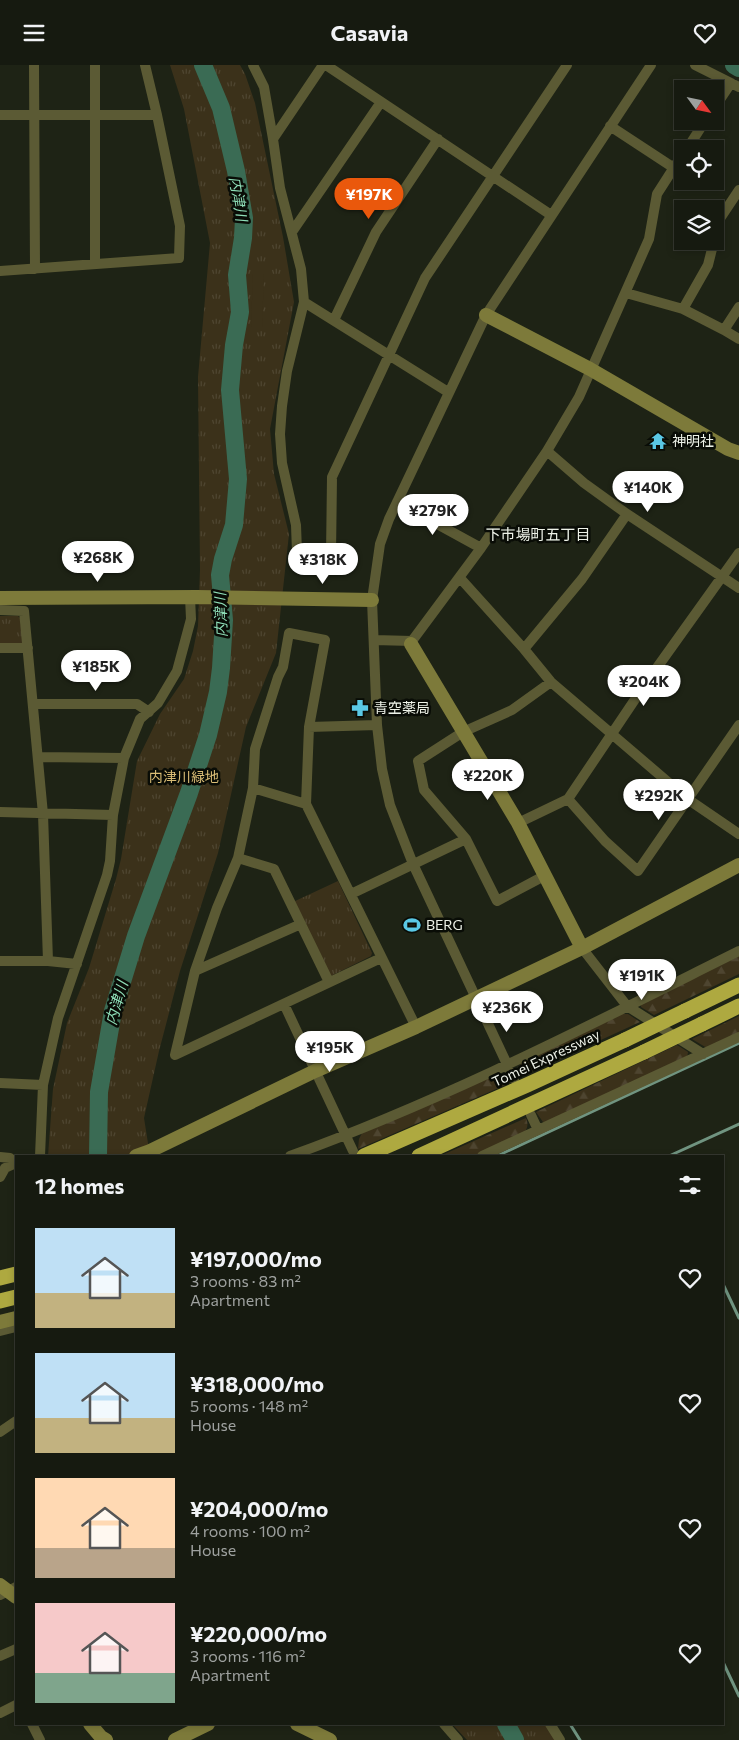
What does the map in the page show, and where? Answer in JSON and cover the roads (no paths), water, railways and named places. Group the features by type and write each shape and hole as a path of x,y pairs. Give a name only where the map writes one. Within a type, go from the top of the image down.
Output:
{"highway":[{"name":"Tomei Expressway","path":"359,1154 527,1085 739,985"},
{"path":"421,1155 739,1006"},
{"path":"0,1278 15,1274"},
{"path":"0,1301 15,1297"}],"street":[{"path":"34,65 35,269"},
{"path":"95,65 95,264"},
{"path":"0,271 179,258 180,226 145,65"},
{"path":"253,65 264,87 280,188 301,269 304,303 287,371 282,406 280,434 282,463 296,525 297,552 331,555 332,477 425,278 567,65"},
{"path":"273,139 325,65 551,215"},
{"path":"514,1079 413,864 390,805 382,769 377,725 372,600 380,544 397,502 486,315 651,65"},
{"path":"695,65 735,85 724,97"},
{"path":"292,232 381,101"},
{"path":"0,115 157,115"},
{"path":"412,643 460,578 547,451 579,397 650,239 657,194 674,168 610,126"},
{"path":"334,320 376,233 438,139"},
{"path":"724,212 739,190"},
{"path":"683,309 708,265 712,250"},
{"path":"626,293 683,309 724,329 739,339"},
{"path":"304,303 448,392"},
{"path":"724,329 739,307"},
{"path":"486,315 590,369 728,449 739,453"},
{"path":"547,451 584,483 627,514 739,588"},
{"path":"397,502 481,548"},
{"path":"524,649 582,579 627,514"},
{"path":"518,823 568,799 611,733 739,553"},
{"path":"460,578 551,682 689,800 739,833"},
{"path":"0,598 193,597 372,600"},
{"path":"40,1155 43,1085 58,1017 107,875 110,861 113,815 124,758 140,719 158,703 177,671 191,619 193,597"},
{"path":"0,611 24,611 43,814 48,961"},
{"path":"381,958 175,1055 195,971 217,908 238,858 253,788 255,749 278,677 283,667 289,633 326,640 309,727 306,804 416,1027"},
{"path":"374,640 412,643"},
{"path":"412,643 518,823 582,948 627,1006 703,1054"},
{"path":"0,648 28,648"},
{"path":"544,876 497,901 466,839 424,791 418,761 464,732 512,710 551,682"},
{"path":"33,704 137,704 149,712"},
{"path":"309,727 377,725"},
{"path":"568,799 605,841 638,871 689,800 739,725"},
{"path":"39,757 124,758"},
{"path":"253,788 306,804"},
{"path":"0,812 113,815"},
{"path":"350,894 466,839"},
{"path":"238,858 274,869 329,982"},
{"path":"140,1155 315,1071 416,1027 582,948 739,865"},
{"path":"195,971 301,924"},
{"path":"293,1155 347,1135 508,1064 739,951"},
{"path":"0,961 48,961 77,964"},
{"path":"284,1004 315,1071 347,1135 359,1154"},
{"path":"484,1155 739,1037"},
{"path":"0,1074 0,1083 43,1085"},
{"path":"531,1115 538,1130"},
{"path":"0,1157 10,1158 15,1162"},
{"path":"0,1177 5,1168 15,1163"},
{"path":"0,1322 15,1318"},
{"path":"0,1331 15,1327"},
{"path":"0,1432 15,1422"},
{"path":"0,1656 15,1649"},
{"path":"0,1713 15,1706"},
{"path":"32,1725 40,1740"},
{"path":"91,1725 106,1740"},
{"path":"180,1739 206,1725"},
{"path":"299,1725 330,1740"},
{"path":"445,1725 458,1740"},
{"path":"551,1725 560,1740"}],"waterway":[{"name":"内津川","path":"98,1155 99,1092 113,1011 136,936 189,793 208,735 218,692 221,668 224,620 220,575 234,525 238,479 230,390 234,345 240,312 237,275 244,218 236,171 221,108 203,65"},
{"path":"734,65 739,68"},
{"path":"499,1155 739,1043"},
{"path":"671,1155 739,1124"},
{"path":"724,1286 739,1318"},
{"path":"724,1664 739,1696"},
{"name":"内津川","path":"507,1725 515,1740"},
{"path":"571,1725 580,1740"}],"place":[{"name":"神明社","path":"658,441"},
{"name":"青空薬局","path":"360,708"},
{"name":"BERG","path":"412,925"}],"district":[{"name":"下市場町五丁目","path":"538,535"}],"park label":[{"name":"内津川緑地","path":"184,777"}]}
